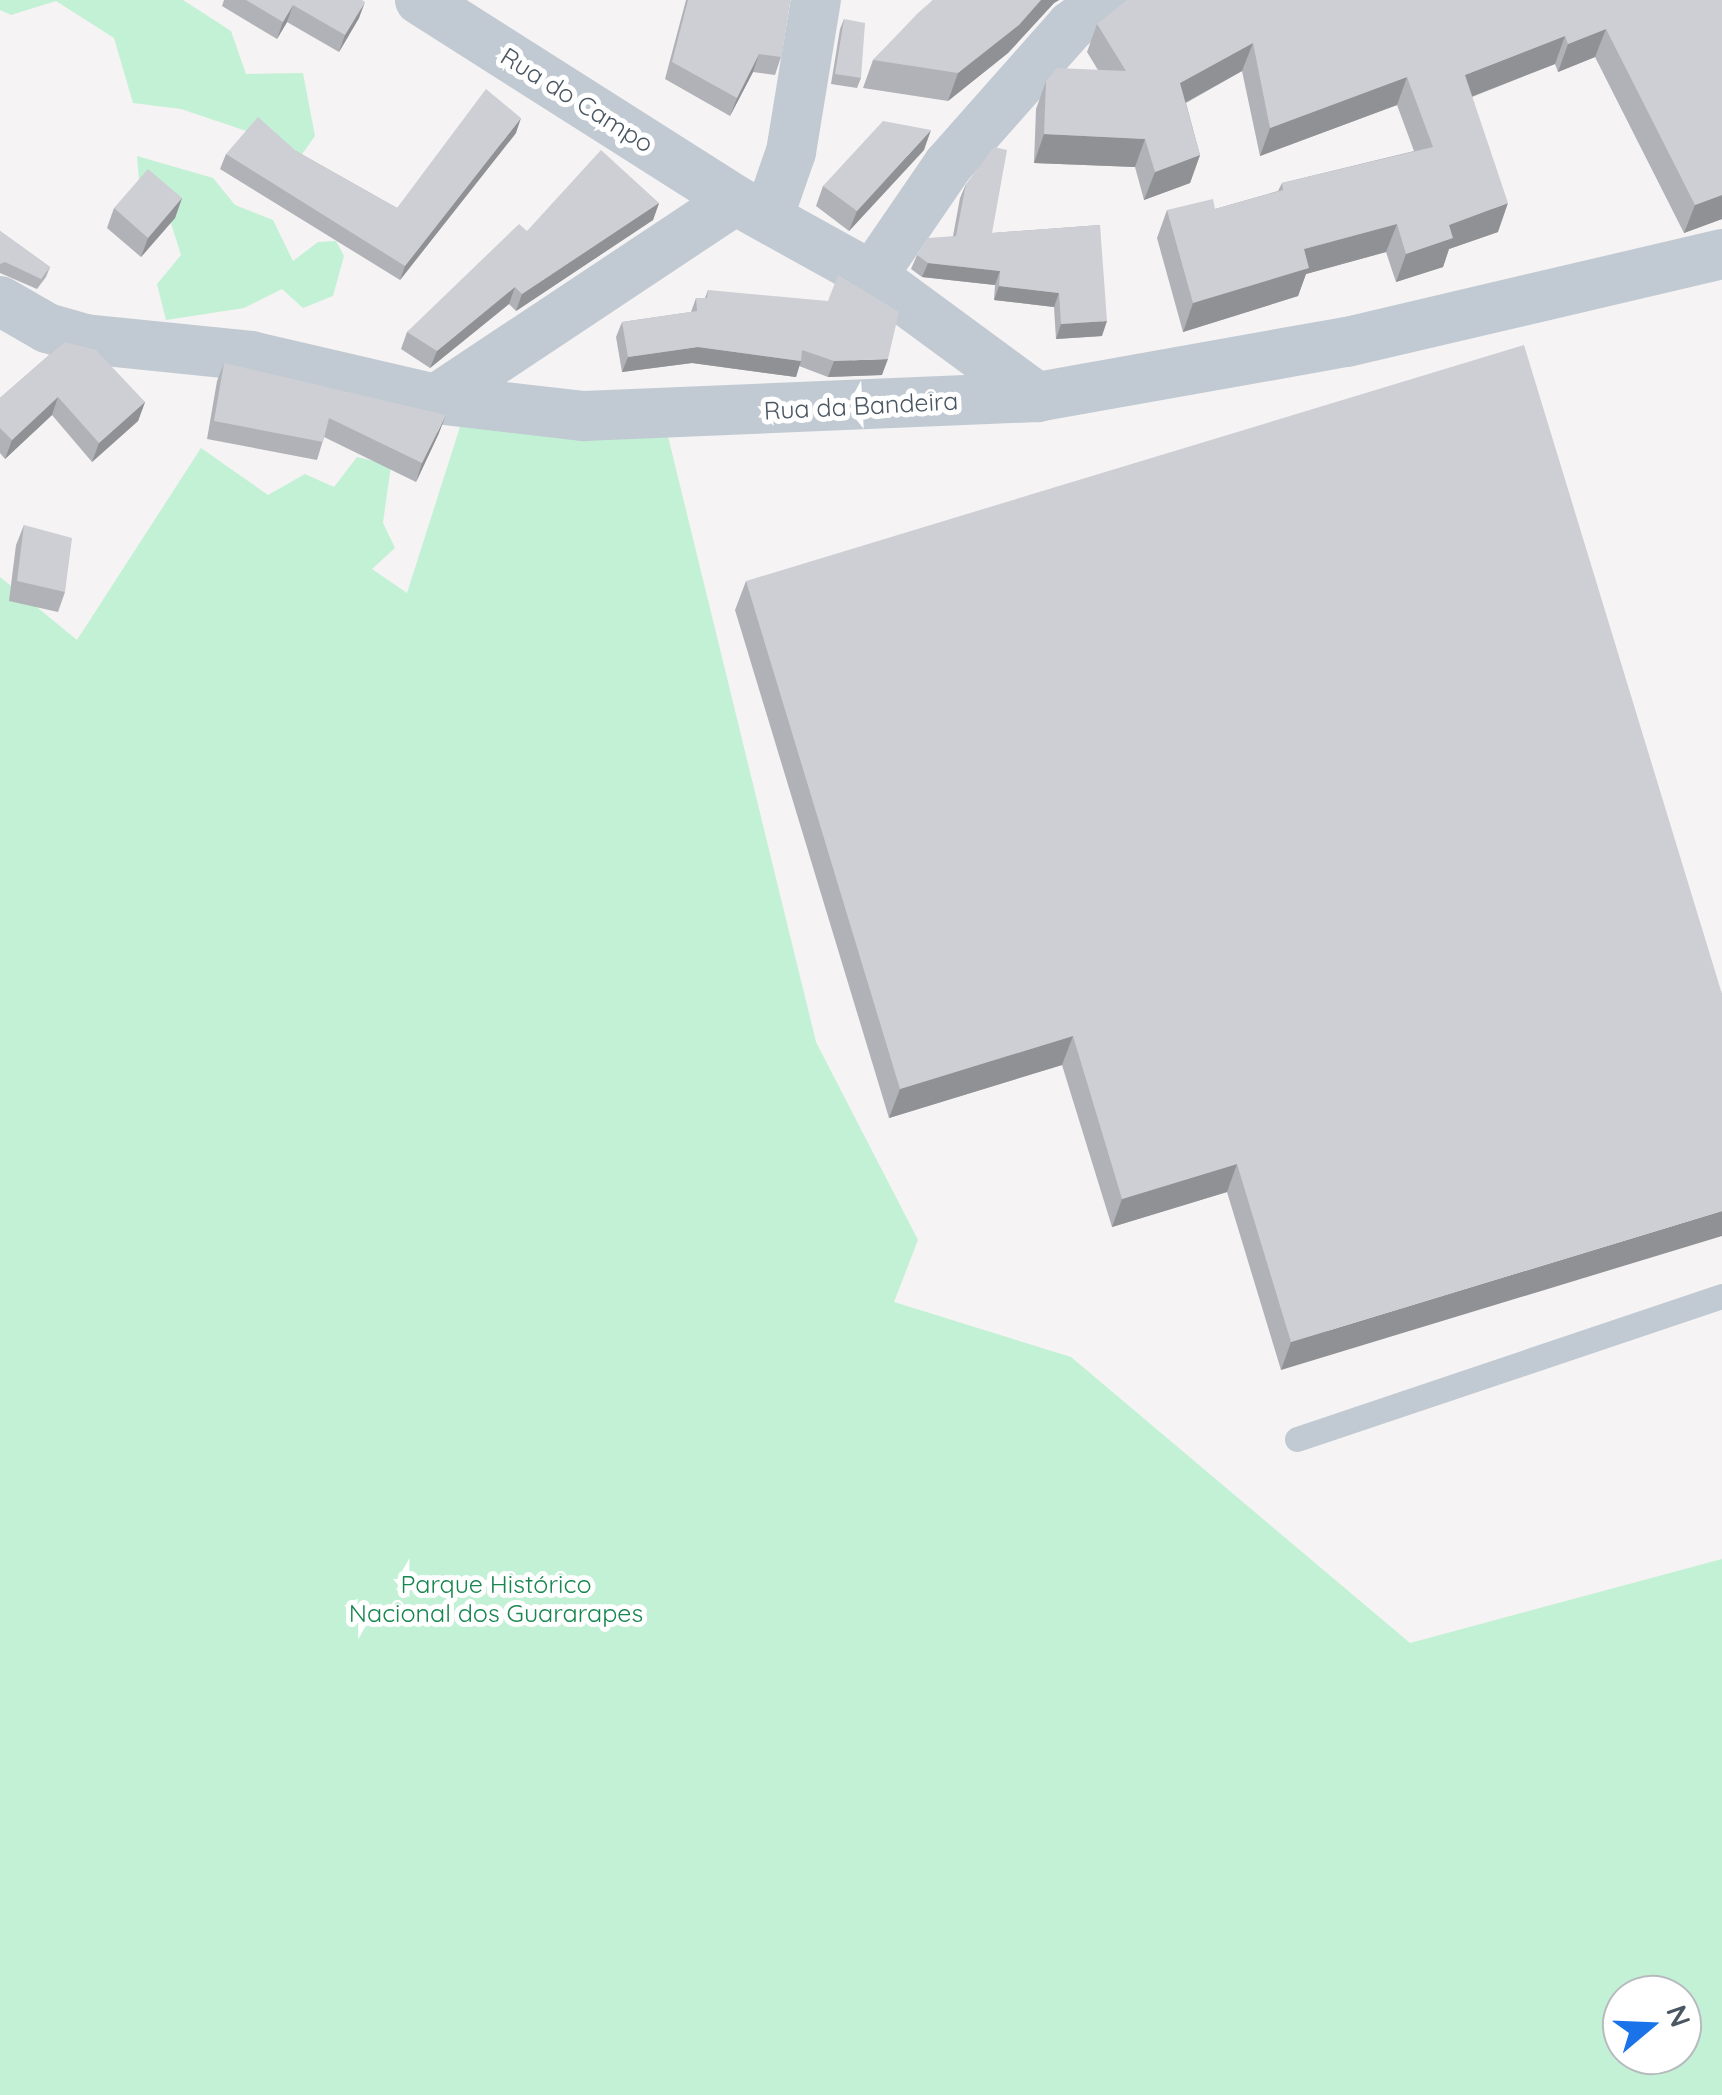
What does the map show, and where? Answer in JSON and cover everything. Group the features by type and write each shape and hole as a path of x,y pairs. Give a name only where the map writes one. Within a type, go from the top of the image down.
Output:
{"street":[{"name":"Rua do Campo","path":"420,0 752,208 872,276 1037,397"},
{"path":"436,399 752,208 792,152 816,0"},
{"path":"872,276 948,165 1071,26 1106,0"},
{"name":"Rua da Bandeira","path":"0,301 47,328 85,339 251,356 436,399 584,416 1037,397 1347,342 1722,254"}],"lane":[{"path":"1297,1440 1722,1296"}],"green space":[{"path":"0,0 183,0 231,31 246,74 303,73 315,136 300,157 279,142 181,109 133,103 114,38 56,1 11,15 0,10"},
{"path":"137,156 213,178 235,205 273,220 293,261 318,242 336,241 344,256 333,296 303,308 282,289 244,308 166,320 157,284 181,255 170,220 139,181"},
{"name":"Parque Histórico Nacional dos Guararapes","path":"466,408 664,420 816,1042 918,1240 894,1302 1071,1357 1410,1643 1722,1559 1722,2095 0,2095 0,577 77,640 201,448 268,495 305,474 334,487 357,457 391,465 383,523 395,548 372,569 407,593"}],"building":[{"path":"246,0 365,2 345,35 293,5 283,22"},
{"path":"688,0 790,0 781,57 759,54 737,98 672,62"},
{"path":"933,0 1041,0 1019,25 958,73 873,60"},
{"path":"1127,0 1722,0 1722,195 1695,205 1606,29 1568,44 1565,36 1465,75 1508,203 1449,225 1453,238 1406,254 1397,224 1304,249 1309,268 1193,303 1167,210 1213,199 1215,209 1283,190 1282,183 1433,147 1407,77 1270,128 1253,43 1180,83 1200,155 1155,172 1145,139 1044,134 1046,81 1057,68 1126,71 1097,24"},
{"path":"844,19 865,23 861,78 835,74"},
{"path":"486,89 521,118 405,266 226,154 258,117 296,151 397,208"},
{"path":"883,121 931,130 857,211 823,186"},
{"path":"994,147 1007,150 992,233 1100,225 1107,321 1061,324 1059,293 999,286 1000,271 928,263 917,255 928,238 956,236 966,184"},
{"path":"601,150 659,203 522,294 515,287 437,351 407,332 519,224 527,231"},
{"path":"148,169 182,198 148,238 114,208"},
{"path":"0,231 50,267 41,279 5,262 0,264"},
{"path":"838,275 899,312 888,359 834,361 802,350 801,361 698,347 628,357 622,322 697,311 696,298 707,298 708,290 828,301"},
{"path":"64,342 96,350 145,402 99,443 58,397 12,440 0,428 0,398"},
{"path":"1524,345 1722,994 1722,1211 1291,1342 1237,1164 1122,1199 1073,1036 900,1089 746,581"},
{"path":"224,363 446,415 422,463 329,418 323,442 214,421"},
{"path":"24,525 72,538 65,592 17,581"}]}
